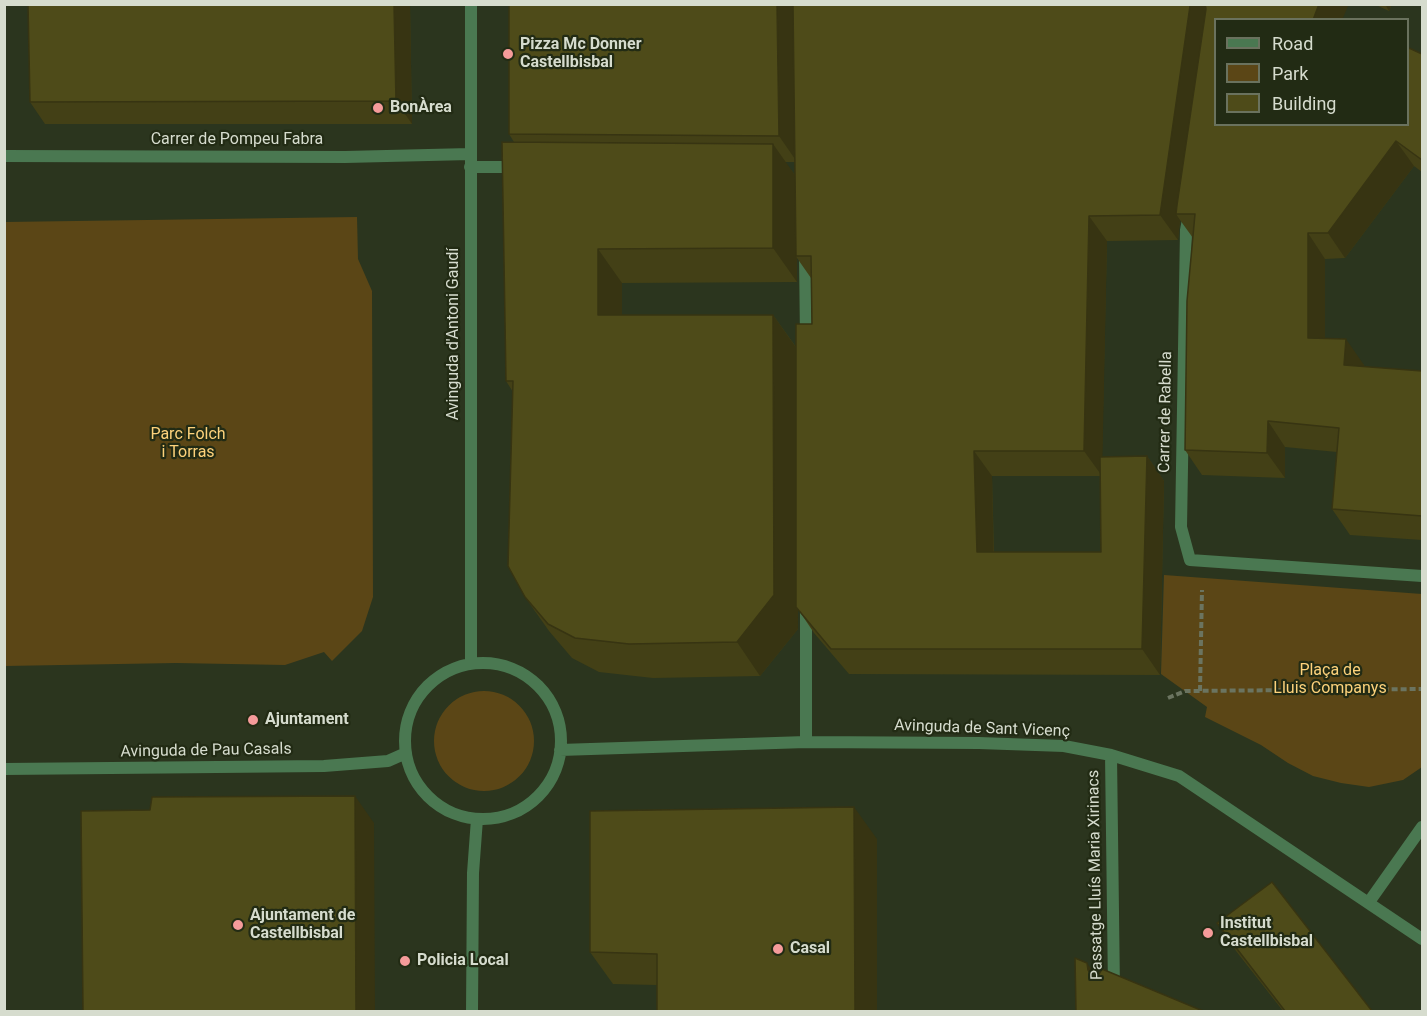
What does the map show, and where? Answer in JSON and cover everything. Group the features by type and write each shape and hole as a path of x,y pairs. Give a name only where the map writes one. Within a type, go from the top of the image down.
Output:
{"street":[{"name":"Avinguda d'Antoni Gaudí","path":"471,4 471,663"},
{"name":"Carrer de Pompeu Fabra","path":"4,156 345,158 470,154"},
{"path":"470,167 527,167"},
{"name":"Carrer de Rabella","path":"1190,206 1186,230 1181,527 1190,560 1203,561"},
{"path":"805,241 806,347"},
{"path":"1203,561 1422,576"},
{"path":"806,594 806,742"},
{"path":"471,663 495,663 517,670 537,684 551,703 555,714 559,726 560,750 554,773 541,793 522,808 500,817 477,819 451,813 430,799 414,778 406,753 406,728 413,705 428,685 447,670 471,663"},
{"name":"Avinguda de Sant Vicenç","path":"560,750 806,742 1064,746 1111,755 1179,776 1422,939"},
{"name":"Avinguda de Pau Casals","path":"4,769 324,766 388,760 406,753"},
{"name":"Passatge Lluís Maria Xirinacs","path":"1111,755 1114,994"},
{"path":"472,1011 473,873 477,819"},
{"path":"1369,902 1422,827"}],"path":[{"path":"1200,691 1203,561"},
{"path":"1168,698 1185,691 1422,689"}],"green space":[{"name":"Parc Folch i Torras","path":"357,217 358,259 372,291 373,597 362,631 332,661 324,652 285,665 176,663 5,666 5,222"},
{"name":"Plaça de Lluis Companys","path":"1164,575 1422,594 1422,767 1403,780 1369,787 1341,783 1313,776 1261,745 1205,717 1207,707 1161,674"},
{"path":"484,691 503,694 520,705 531,722 534,741 531,760 520,777 503,788 484,791 465,788 448,777 437,760 434,741 437,722 448,705 465,694"}],"building":[{"path":"28,4 394,4 396,101 30,102"},
{"path":"509,4 777,4 779,136 509,134"},
{"path":"793,4 1192,4 1160,215 1089,216 1084,451 974,451 977,552 1101,552 1100,457 1147,456 1142,649 831,649 796,607 796,324 812,324 811,256 796,256"},
{"path":"1205,4 1319,4 1314,18 1214,18 1214,126 1409,126 1409,48 1422,54 1422,160 1396,141 1328,233 1308,233 1308,338 1346,339 1344,365 1422,371 1422,516 1332,509 1339,428 1268,421 1267,453 1185,450 1187,301 1195,214 1176,214"},
{"path":"502,142 773,144 773,248 598,249 598,315 773,315 774,595 737,642 629,644 575,638 548,624 525,597 508,566 513,381 506,381"},
{"name":"Ajuntament de Castellbisbal","path":"355,796 356,1011 83,1011 81,811 150,810 152,797"},
{"path":"854,807 855,1011 657,1011 657,954 590,952 590,811"},
{"path":"1272,882 1372,1011 1285,1011 1217,923"},
{"path":"1075,958 1087,963 1091,974 1099,974 1102,969 1203,1011 1076,1011"}],"place":[{"name":"Pizza Mc Donner Castellbisbal","path":"508,54"},
{"name":"BonÀrea","path":"378,108"},
{"name":"Ajuntament","path":"253,720"},
{"name":"Ajuntament de Castellbisbal","path":"238,925"},
{"name":"Institut Castellbisbal","path":"1208,933"},
{"name":"Casal","path":"778,949"},
{"name":"Policia Local","path":"405,961"}]}
